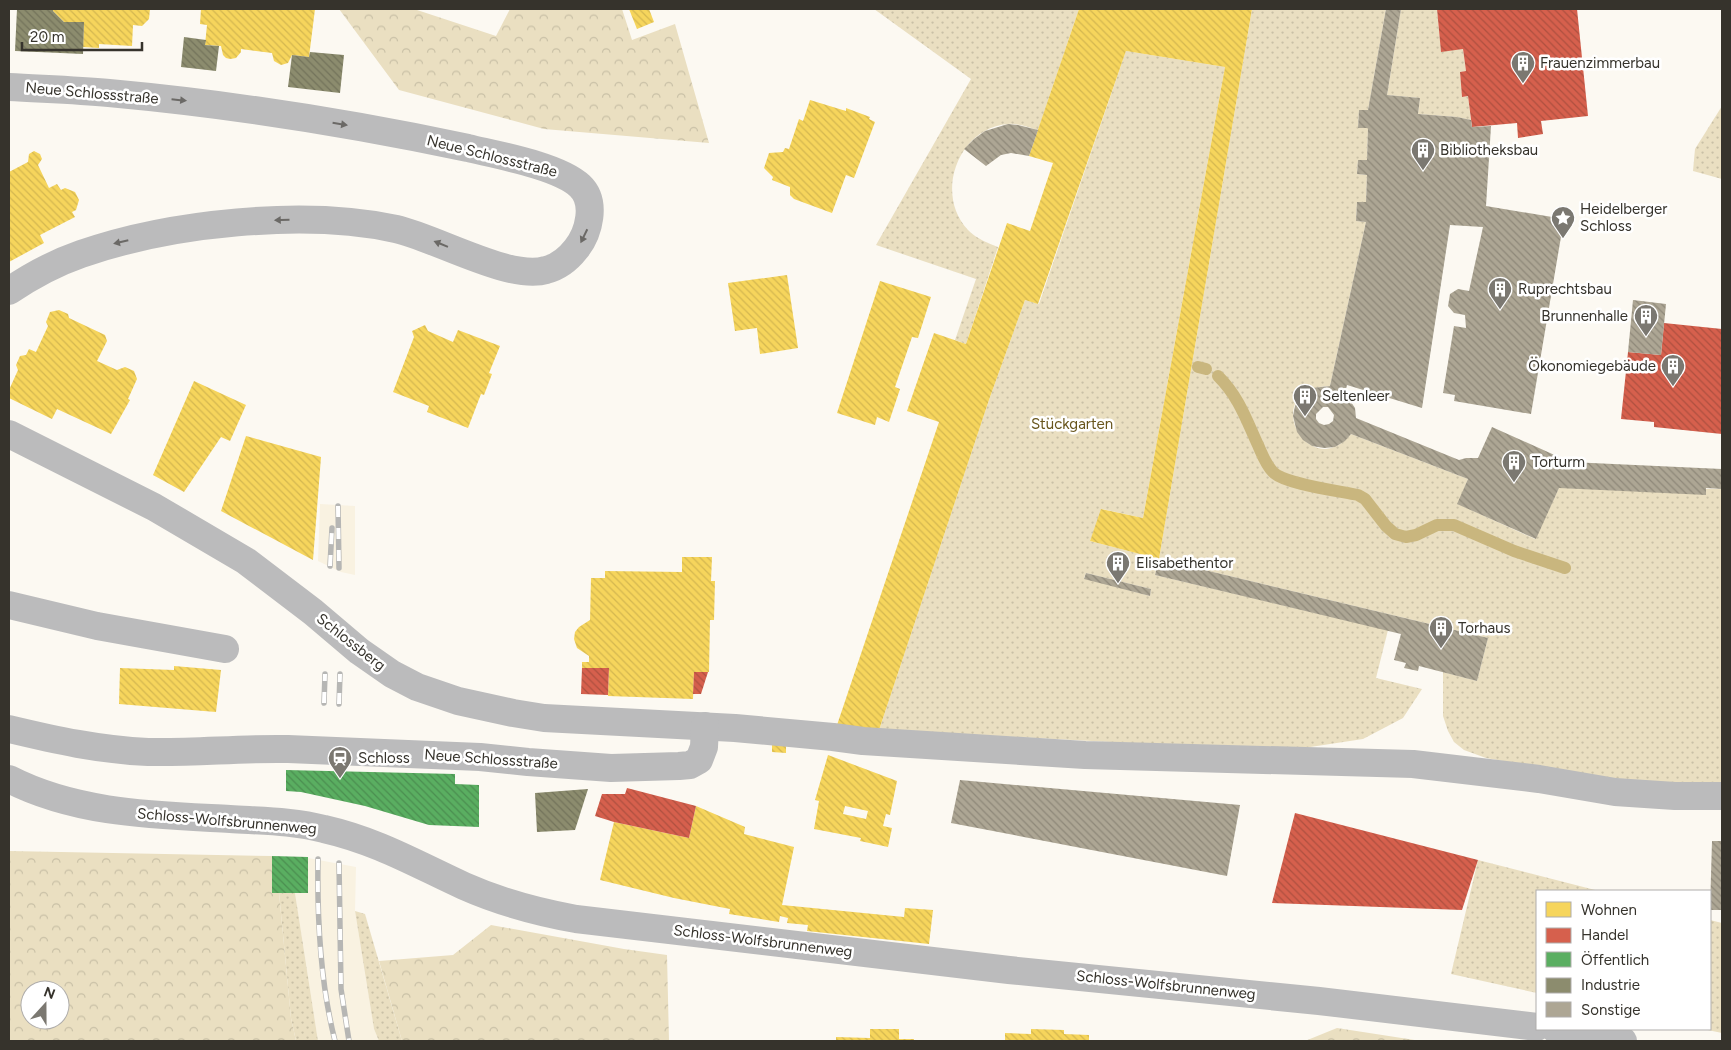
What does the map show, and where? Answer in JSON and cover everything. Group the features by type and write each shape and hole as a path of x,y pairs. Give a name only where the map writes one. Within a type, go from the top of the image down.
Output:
{"street":[{"name":"Neue Schlossstraße","path":"9,87 106,92 201,103 399,133 555,171 567,176 584,189 590,211 588,229 576,249 558,265 541,271 525,271 498,265 427,238 395,229 332,220 271,221 216,225 162,233 116,243 79,254 54,265 9,291"},
{"name":"Schlossberg","path":"9,434 154,507 232,552 270,578 376,664 417,687 465,703 513,714 544,718 735,728 863,741 1075,754 1413,764 1539,779 1614,792 1675,796 1722,796"},
{"path":"9,605 97,626 225,649"},
{"name":"Neue Schlossstraße","path":"9,729 72,744 146,752 288,748 480,757 611,768 679,766 695,763 699,760 704,747 705,726"},
{"name":"Schloss-Wolfsbrunnenweg","path":"9,779 52,796 124,812 271,821 304,824 325,829 372,843 464,886 512,905 576,919 1009,970 1319,1000 1536,1026"},
{"path":"1561,1030 1623,1041"}],"shaded area":[{"path":"320,504 355,506 355,575 341,572 318,561"},
{"path":"308,858 356,867 355,911 374,1029 379,1041 318,1041 295,893 300,893"}],"green space":[{"path":"339,9 414,9 496,36 510,9 622,9 632,40 675,24 709,143 544,129 399,90"},
{"path":"874,9 1079,9 1038,130 1012,124 991,128 976,137 964,150 956,165 953,199 958,215 971,233 998,247 966,344 955,340 976,279 876,245 971,79"},
{"path":"1252,9 1386,9 1368,110 1359,110 1358,128 1368,128 1367,160 1358,160 1357,174 1367,175 1366,202 1357,202 1356,221 1366,222 1330,386 1308,391 1296,402 1293,416 1297,430 1306,442 1320,448 1335,447 1351,434 1468,479 1458,504 1535,539 1559,488 1722,489 1722,785 1687,786 1599,778 1486,758 1464,750 1454,742 1443,716 1443,672 1477,681 1488,638 1159,559"},
{"path":"1401,9 1437,9 1441,51 1463,49 1466,71 1460,72 1462,97 1468,96 1471,120 1418,114 1420,98 1387,95"},
{"name":"Stückgarten","path":"1126,51 1225,67 1143,518 1102,509 1090,541 1159,559 1155,575 1388,630 1376,678 1422,689 1403,718 1363,739 1284,751 879,730 990,397 1025,300 1039,304","holes":["1086,573 1151,589 1150,596 1084,578"]},
{"path":"1722,106 1722,179 1693,171 1695,149"},
{"path":"9,851 272,856 272,893 279,893 291,1018 296,1041 9,1041"},
{"path":"1478,860 1595,890 1536,890 1536,993 1451,974"},
{"path":"279,893 295,893 318,1041 296,1041 291,1018"},
{"path":"355,911 365,914 402,1041 379,1041 374,1029"},
{"path":"1711,920 1722,923 1722,1033 1708,1030 1711,1030"},
{"path":"491,925 667,955 669,1041 402,1041 379,961 453,955"},
{"path":"1337,1028 1421,1041 1305,1041"}],"building: Wohnen":[{"path":"53,9 150,9 149,19 142,26 133,25 132,46 99,44 99,48 83,47 84,22 64,22"},
{"path":"201,9 315,9 309,57 292,55 288,63 281,65 274,61 272,53 241,49 236,58 226,58 223,55 221,46 205,45 207,25 200,24"},
{"path":"629,9 649,9 654,22 637,29"},
{"path":"1079,9 1252,9 1159,559 1090,541 1101,509 1143,518 1225,67 1126,51 1038,304 1025,300 990,397 879,730 837,725 939,422 907,411 934,333 966,344 1007,223 1030,231 1053,163 1029,156"},
{"path":"810,100 846,111 846,108 870,117 869,119 875,122 854,178 846,175 832,213 794,199 790,195 790,187 772,180 773,177 764,168 769,153 783,152 785,148 789,149 799,119 803,121"},
{"path":"34,151 40,154 42,159 38,165 49,188 57,184 61,190 65,188 75,192 79,200 76,210 72,212 75,217 40,235 44,243 9,262 9,172 28,162 29,154"},
{"path":"787,275 798,348 760,354 757,328 735,331 728,283"},
{"path":"880,281 931,297 918,338 912,337 895,387 900,389 889,422 877,417 875,425 837,413"},
{"path":"59,310 68,314 69,318 105,335 107,341 97,361 117,370 125,367 134,371 137,379 128,399 130,400 111,434 57,409 52,419 9,398 9,390 18,370 16,365 20,356 26,355 29,349 36,352 48,326 46,322 50,312"},
{"path":"425,325 428,331 453,342 458,330 500,346 489,373 492,374 484,395 481,394 468,428 427,412 429,406 393,392 414,337 412,331"},
{"path":"194,381 246,405 230,441 221,437 184,492 153,475"},
{"path":"246,436 321,457 313,560 221,511"},
{"path":"682,557 712,557 711,581 715,581 714,620 710,620 709,672 694,672 693,699 608,696 609,668 582,668 582,662 589,662 589,656 577,648 574,639 575,632 579,627 590,620 591,578 605,578 605,571 682,572"},
{"path":"174,666 221,670 216,712 119,704 120,668 174,670"},
{"path":"772,744 786,744 786,753 772,752"},
{"path":"828,755 897,781 890,815 886,814 883,826 892,828 888,847 860,841 861,838 814,829 819,801 815,800","holes":["845,806 868,811 866,819 843,814"]},
{"path":"696,806 745,827 744,834 794,847 782,905 904,917 905,908 933,910 929,944 807,931 808,925 787,923 788,918 780,916 779,922 729,914 730,909 600,880 614,822 689,838"},
{"path":"870,1029 899,1029 899,1039 914,1039 914,1041 836,1041 836,1037 870,1038"},
{"path":"1031,1029 1064,1030 1064,1034 1089,1035 1089,1041 1005,1041 1005,1033 1031,1034"}],"building: Handel":[{"name":"Frauenzimmerbau","path":"1437,9 1577,9 1588,116 1541,121 1543,134 1518,138 1517,123 1472,127 1468,96 1462,97 1460,72 1466,71 1463,49 1441,52"},
{"name":"Ökonomiegebäude","path":"1664,323 1722,329 1722,434 1654,427 1654,422 1621,419 1628,352 1661,355"},
{"path":"582,668 609,668 608,695 581,694"},
{"path":"694,672 708,672 701,694 693,694"},
{"path":"627,788 696,806 689,838 614,822 595,816 602,794 625,794"},
{"path":"1295,813 1478,860 1462,910 1272,903"}],"building: Öffentlich":[{"path":"286,770 455,774 455,784 479,785 479,827 429,825 365,806 301,792 286,791"},
{"path":"272,856 308,857 308,893 272,893"}],"building: Industrie":[{"path":"17,9 53,9 64,22 84,22 83,54 15,51"},
{"path":"184,37 206,40 205,45 219,46 216,71 181,67"},
{"path":"310,52 344,55 340,93 288,87 292,55 309,57"},
{"path":"588,789 575,830 537,832 535,793"}],"building: Sonstige":[{"path":"1386,9 1401,9 1387,95 1420,98 1418,114 1471,120 1472,127 1491,126 1486,206 1564,219 1531,414 1454,401 1455,395 1443,393 1454,326 1466,328 1465,315 1454,313 1448,306 1450,294 1458,289 1469,291 1483,227 1450,225 1422,408 1347,385 1345,393 1355,408 1356,418 1459,460 1478,458 1492,427 1570,462 1722,469 1722,489 1706,488 1706,495 1559,488 1536,539 1457,504 1468,479 1351,434 1345,441 1335,447 1312,446 1303,440 1297,432 1293,416 1295,406 1298,400 1312,388 1330,386 1366,222 1356,221 1357,202 1366,202 1367,175 1357,174 1358,160 1367,160 1368,128 1358,128 1359,110 1368,110","holes":["1323,407 1328,407 1334,415 1333,421 1324,425 1316,419 1316,414"]},
{"path":"1008,124 1038,130 1029,156 1011,153 1001,155 986,166 964,149 985,131"},
{"name":"Brunnenhalle","path":"1633,300 1666,304 1661,355 1628,352"},
{"path":"1159,559 1488,638 1477,681 1419,666 1418,671 1404,668 1406,663 1394,660 1401,634 1155,575"},
{"name":"Elisabethentor","path":"1086,573 1151,589 1150,596 1084,579"},
{"path":"960,780 1240,805 1227,876 951,823"},
{"path":"1712,841 1722,841 1722,910 1711,910"}],"waterway":[{"path":"1198,367 1206,369"},
{"path":"1218,376 1237,400 1268,466 1279,476 1300,483 1358,495 1365,499 1386,526 1395,534 1406,537 1416,535 1437,525 1454,525 1514,551 1565,568"}],"railway":[{"path":"338,506 339,568"},
{"path":"330,566 332,528"},
{"path":"324,703 325,674"},
{"path":"339,704 340,674"},
{"path":"318,859 320,951 335,1041"},
{"path":"339,863 341,989 349,1041"}],"place":[{"name":"Frauenzimmerbau","path":"1523,84"},
{"name":"Bibliotheksbau","path":"1423,171"},
{"name":"Heidelberger Schloss","path":"1563,239"},
{"name":"Ruprechtsbau","path":"1500,310"},
{"name":"Brunnenhalle","path":"1646,337"},
{"name":"Ökonomiegebäude","path":"1673,387"},
{"name":"Seltenleer","path":"1305,417"},
{"name":"Torturm","path":"1514,483"},
{"name":"Elisabethentor","path":"1118,584"},
{"name":"Torhaus","path":"1441,649"},
{"name":"Schloss","path":"340,779"}]}
